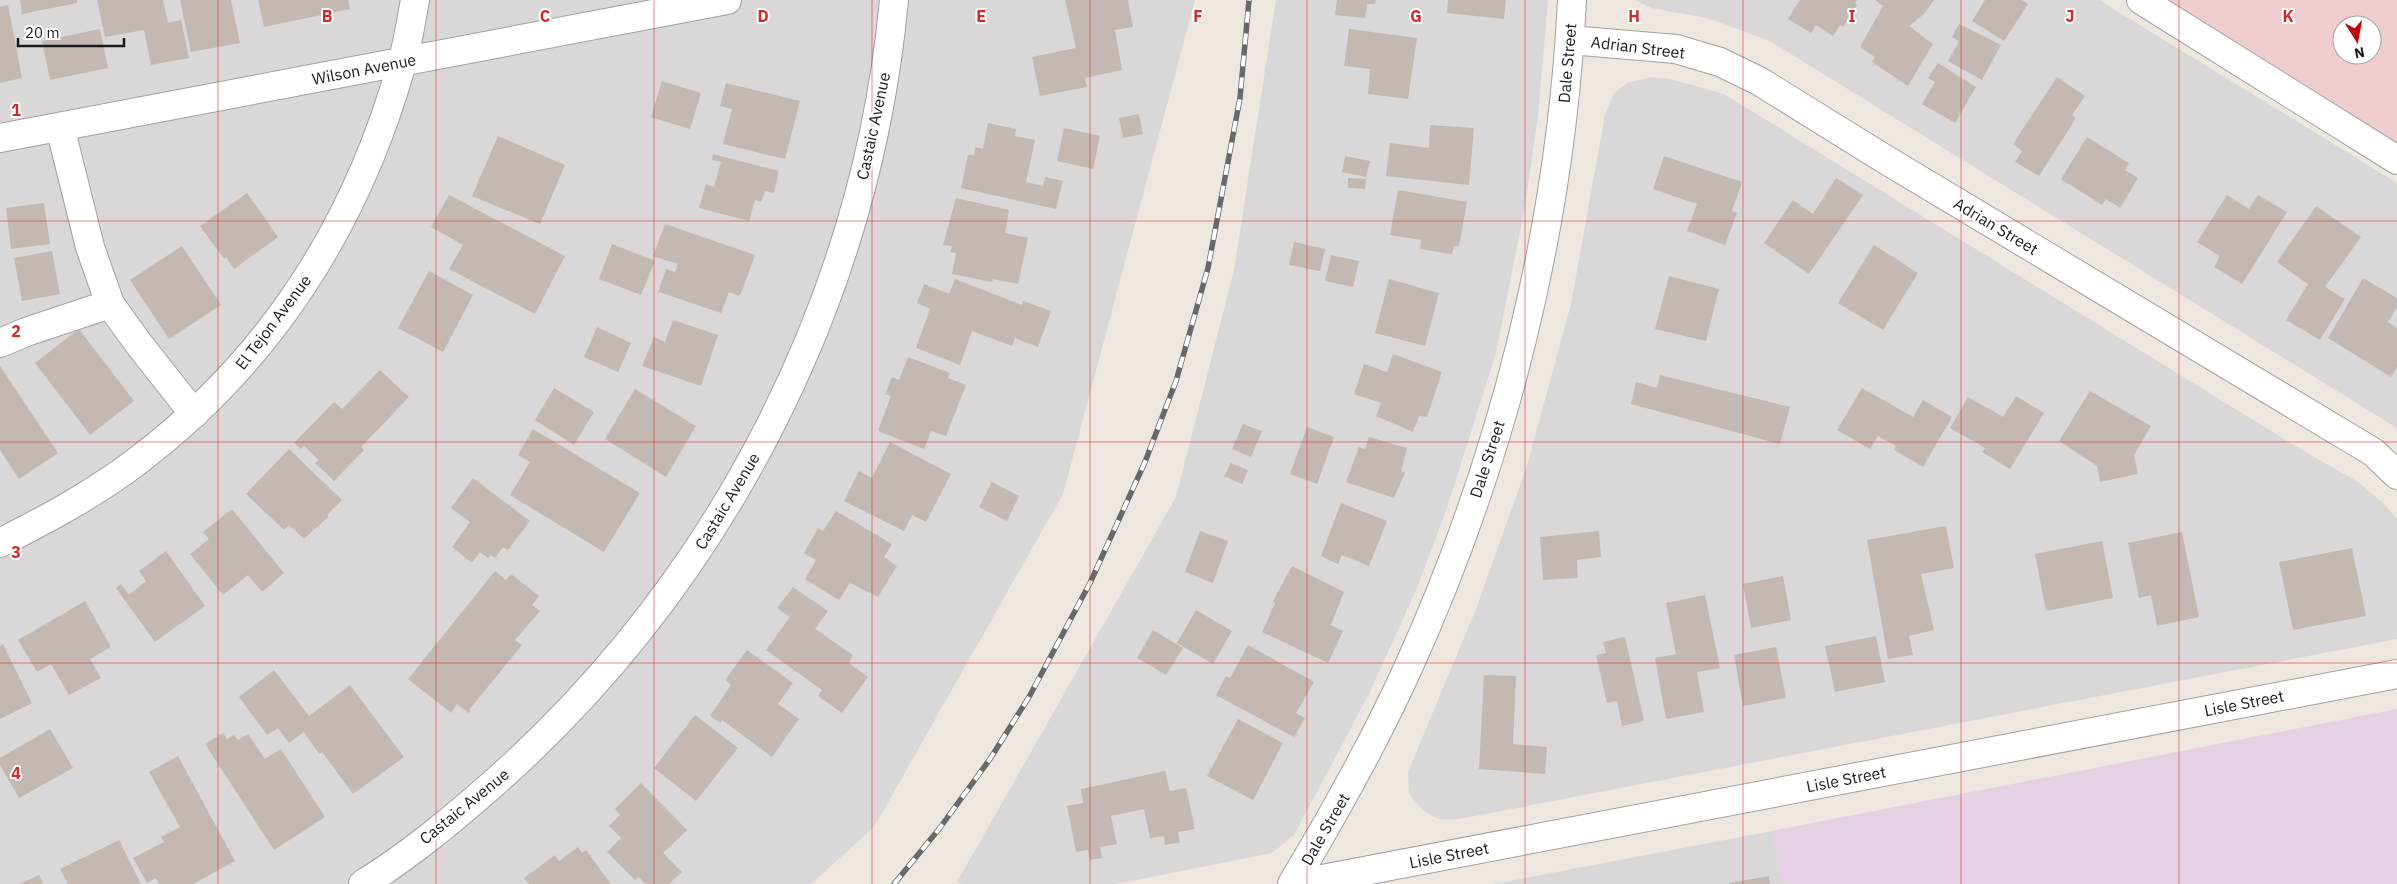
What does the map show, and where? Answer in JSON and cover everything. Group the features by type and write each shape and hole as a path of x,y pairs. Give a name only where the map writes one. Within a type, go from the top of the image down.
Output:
{"street":[{"name":"El Tejon Avenue","path":"0,543 74,504 136,462 194,414 247,360 300,290 330,242 371,157 403,62 415,0"},
{"name":"Wilson Avenue","path":"0,138 728,0"},
{"name":"Castaic Avenue","path":"363,884 458,815 536,746 608,670 672,588 730,501 780,409 813,333 848,234 874,134 894,0"},
{"name":"Dale Street","path":"1294,884 1350,786 1408,668 1458,548 1500,424 1532,298 1556,169 1570,40 1572,0"},
{"path":"2141,0 2397,160"},
{"name":"Adrian Street","path":"1570,40 1676,49 1720,62 1759,81 1883,158 2373,452 2397,475"},
{"path":"60,127 90,247 110,304 194,414"},
{"path":"0,343 110,304"},
{"name":"Lisle Street","path":"1294,884 2397,674"}],"shaded area":[{"path":"0,0 1195,0 1063,494 874,827 811,884 0,884"},
{"path":"1276,0 1548,0 1538,116 1525,206 1496,353 1447,508 1417,588 1369,694 1294,835 1272,853 1116,884 961,884 957,882 1176,497 1234,270"},
{"path":"1635,0 2099,0 2397,183 2397,428 1770,41 1707,18 1651,8"},
{"path":"2167,0 2397,0 2397,144"},
{"path":"1650,77 1671,79 1724,94 2297,447 2358,482 2383,503 2397,519 2397,639 1459,819 1438,819 1425,812 1409,794 1408,772 1476,609 1527,466 1571,304 1605,115 1614,93 1628,83"},
{"path":"2397,709 2397,884 1783,884 1772,831"},
{"path":"1772,831 1783,884 1494,884"}],"building":[{"path":"20,0 77,0 77,3 22,14"},
{"path":"97,0 163,0 168,23 181,20 189,58 151,65 144,30 105,37"},
{"path":"180,0 231,0 240,43 191,52"},
{"path":"258,0 348,0 350,9 264,27"},
{"path":"1065,0 1128,0 1133,27 1115,30 1122,70 1085,78 1087,87 1040,96 1032,57 1076,48"},
{"path":"1337,0 1376,0 1375,4 1367,4 1365,18 1335,15"},
{"path":"1448,0 1506,0 1504,19 1447,13"},
{"path":"1800,0 1857,0 1855,4 1857,5 1843,27 1840,25 1833,36 1816,25 1811,33 1788,19"},
{"path":"1875,0 1934,0 1924,14 1909,26 1933,44 1908,86 1872,62 1875,57 1860,47 1883,6"},
{"path":"1985,0 2022,0 2028,4 2004,41 1972,21"},
{"path":"8,5 22,78 0,83 0,7"},
{"path":"1959,24 2001,45 1982,80 1948,61 1959,41 1952,37"},
{"path":"100,29 108,68 50,80 42,41"},
{"path":"1349,29 1417,38 1408,99 1368,94 1370,69 1344,66"},
{"path":"1938,63 1976,87 1955,123 1922,104 1935,82 1928,78"},
{"path":"2057,77 2085,96 2072,115 2076,118 2039,176 2015,162 2022,151 2013,144"},
{"path":"662,81 701,93 690,129 651,117"},
{"path":"726,83 800,101 785,159 723,144 732,109 720,106"},
{"path":"1139,114 1143,134 1123,138 1119,118"},
{"path":"988,123 1016,129 1015,136 1035,140 1026,182 1043,186 1045,177 1063,181 1056,209 961,188 968,155 974,155 975,147 983,149"},
{"path":"1430,125 1474,128 1469,185 1386,176 1390,143 1429,148"},
{"path":"1064,128 1100,136 1093,169 1057,161"},
{"path":"498,136 565,165 540,224 472,196"},
{"path":"2087,137 2129,163 2125,170 2138,178 2120,208 2106,199 2102,205 2061,179"},
{"path":"713,154 779,171 774,193 765,191 761,202 755,200 749,221 699,208 706,184 714,187 721,162 712,160"},
{"path":"1345,156 1370,161 1366,177 1342,172"},
{"path":"1664,156 1742,182 1732,211 1737,213 1725,245 1687,231 1697,204 1653,189"},
{"path":"1348,178 1366,179 1365,189 1348,188"},
{"path":"1836,178 1863,195 1809,274 1764,243 1793,200 1813,214"},
{"path":"1398,190 1467,202 1459,246 1454,246 1452,254 1420,249 1421,240 1390,235"},
{"path":"247,193 278,237 234,269 226,257 224,259 200,226"},
{"path":"449,195 565,256 535,314 449,269 463,245 431,227"},
{"path":"2227,195 2249,209 2258,195 2287,212 2242,284 2214,267 2220,256 2197,242"},
{"path":"956,198 1009,210 1005,233 1028,238 1018,284 993,279 992,282 952,274 956,253 950,252 952,246 943,245"},
{"path":"44,203 50,244 11,249 6,208"},
{"path":"2316,206 2361,237 2325,287 2345,299 2320,340 2286,320 2308,284 2277,262"},
{"path":"665,224 755,255 742,291 739,296 729,292 721,313 659,292 657,295 666,269 675,272 678,264 653,256"},
{"path":"1294,242 1325,249 1320,271 1289,265"},
{"path":"612,244 655,261 641,295 599,279"},
{"path":"1874,245 1918,273 1883,330 1838,303"},
{"path":"182,246 221,305 169,339 130,280"},
{"path":"52,251 60,294 22,301 14,258"},
{"path":"1331,255 1359,261 1353,287 1325,281"},
{"path":"429,271 473,295 443,352 398,328"},
{"path":"1669,276 1719,289 1706,341 1655,329"},
{"path":"2363,278 2397,298 2397,307 2388,322 2397,328 2397,367 2391,377 2328,338"},
{"path":"955,279 1022,305 1023,301 1051,311 1038,347 1015,338 1012,346 972,331 960,365 916,348 930,309 917,303 924,284 949,294"},
{"path":"1389,279 1439,293 1425,346 1375,333"},
{"path":"673,320 718,335 701,386 642,366 654,337 665,342"},
{"path":"597,327 631,343 618,372 584,357"},
{"path":"79,329 134,401 90,435 35,363"},
{"path":"1393,354 1442,372 1427,417 1419,416 1413,432 1376,416 1381,403 1354,394 1364,364 1387,372"},
{"path":"908,357 950,373 948,378 966,385 946,436 931,431 924,449 878,431 891,396 885,394 892,377 899,380"},
{"path":"0,366 58,453 19,479 0,450"},
{"path":"380,370 409,397 361,447 364,450 334,481 315,463 319,460 304,446 301,449 294,443 334,402 342,409"},
{"path":"1660,375 1790,407 1780,444 1631,404 1636,382 1657,388"},
{"path":"554,388 594,412 574,445 535,420"},
{"path":"1862,388 1913,417 1923,400 1952,417 1923,467 1894,450 1896,446 1878,436 1870,449 1837,430"},
{"path":"635,389 696,426 666,477 605,439"},
{"path":"2090,391 2151,426 2134,455 2138,474 2100,482 2097,466 2059,441"},
{"path":"2016,396 2044,413 2010,469 1982,452 1985,448 1950,428 1968,397 2003,417"},
{"path":"1243,424 1262,431 1251,457 1232,449"},
{"path":"1307,427 1334,437 1317,484 1290,474"},
{"path":"533,429 640,493 604,552 510,495 530,462 518,455"},
{"path":"1369,437 1407,448 1401,471 1405,473 1394,498 1346,482 1359,447 1365,449"},
{"path":"890,442 951,474 926,522 912,515 904,531 844,501 859,471 872,478"},
{"path":"289,449 342,500 328,514 328,517 304,539 289,525 284,530 246,494"},
{"path":"1231,463 1248,470 1242,484 1224,476"},
{"path":"473,478 530,521 508,550 503,547 495,558 491,555 488,558 480,552 472,563 452,547 470,522 451,508"},
{"path":"992,482 1019,496 1007,521 979,507"},
{"path":"1341,503 1387,521 1369,566 1342,555 1338,564 1321,556"},
{"path":"232,509 284,573 262,592 248,575 223,595 190,554 209,539 203,532"},
{"path":"836,511 892,544 884,557 897,566 878,597 850,583 839,600 805,579 816,560 804,553 818,528 823,531"},
{"path":"1946,526 1954,568 1921,574 1934,630 1909,636 1913,655 1888,659 1867,540"},
{"path":"1200,531 1228,541 1213,583 1185,572"},
{"path":"1599,531 1601,557 1577,560 1578,578 1543,580 1540,537"},
{"path":"2182,532 2199,617 2157,626 2151,595 2139,598 2128,543"},
{"path":"2102,541 2113,598 2046,611 2035,554"},
{"path":"2352,548 2366,616 2293,630 2279,562"},
{"path":"166,551 205,606 155,642 116,588 121,584 129,595 146,581 139,571"},
{"path":"1292,566 1344,592 1331,625 1343,631 1328,663 1262,632 1275,603 1273,601"},
{"path":"495,571 506,580 511,574 539,596 532,605 540,611 515,640 522,645 469,710 470,712 457,704 451,713 408,679"},
{"path":"1783,576 1791,620 1751,628 1743,584"},
{"path":"793,587 828,611 815,629 853,655 849,663 868,677 842,713 818,696 822,690 766,650 790,617 777,608"},
{"path":"1705,595 1720,668 1697,672 1704,712 1666,719 1655,658 1676,654 1666,603"},
{"path":"85,601 111,647 90,659 101,678 69,695 51,664 37,672 18,640"},
{"path":"1196,610 1232,631 1213,664 1177,643"},
{"path":"1153,630 1183,648 1166,675 1137,658"},
{"path":"1876,636 1885,682 1835,692 1825,646"},
{"path":"1625,637 1644,721 1622,726 1617,701 1607,703 1596,655 1606,653 1603,642"},
{"path":"3,644 32,703 0,719 0,646"},
{"path":"1248,645 1314,682 1296,713 1305,718 1294,737 1216,695 1226,676 1230,678"},
{"path":"1776,647 1786,698 1743,706 1734,655"},
{"path":"747,650 793,683 778,704 799,719 772,757 722,720 720,723 710,716 731,685 725,680"},
{"path":"274,670 309,716 350,685 404,757 353,794 322,752 319,754 304,732 289,743 278,728 267,735 239,697"},
{"path":"1484,675 1516,676 1513,744 1547,747 1545,774 1479,769"},
{"path":"695,715 738,748 696,801 654,768"},
{"path":"1238,719 1283,743 1253,800 1207,776"},
{"path":"50,729 73,768 19,798 0,765 0,758"},
{"path":"223,733 227,739 234,735 238,740 248,734 265,759 281,749 325,817 274,850 205,744"},
{"path":"178,756 235,861 193,884 159,884 156,878 147,883 133,858 164,842 161,837 180,827 149,772"},
{"path":"1165,771 1170,791 1186,788 1195,829 1178,832 1180,842 1165,845 1164,836 1150,838 1144,809 1111,816 1117,844 1100,847 1102,858 1090,860 1088,850 1076,852 1067,806 1083,803 1081,789"},
{"path":"641,783 687,830 663,853 682,872 669,884 645,884 639,877 635,880 607,852 621,838 609,826 620,815 615,809"},
{"path":"119,840 141,884 68,884 60,869"},
{"path":"578,847 582,853 586,850 611,884 529,884 524,878 555,855 559,861"},
{"path":"39,875 43,884 19,884"},
{"path":"1769,876 1770,884 1729,884 1729,883"}],"railway":[{"path":"894,884 939,829 990,759 1029,697 1090,583 1145,462 1176,381 1208,268 1240,98 1249,0"}]}
